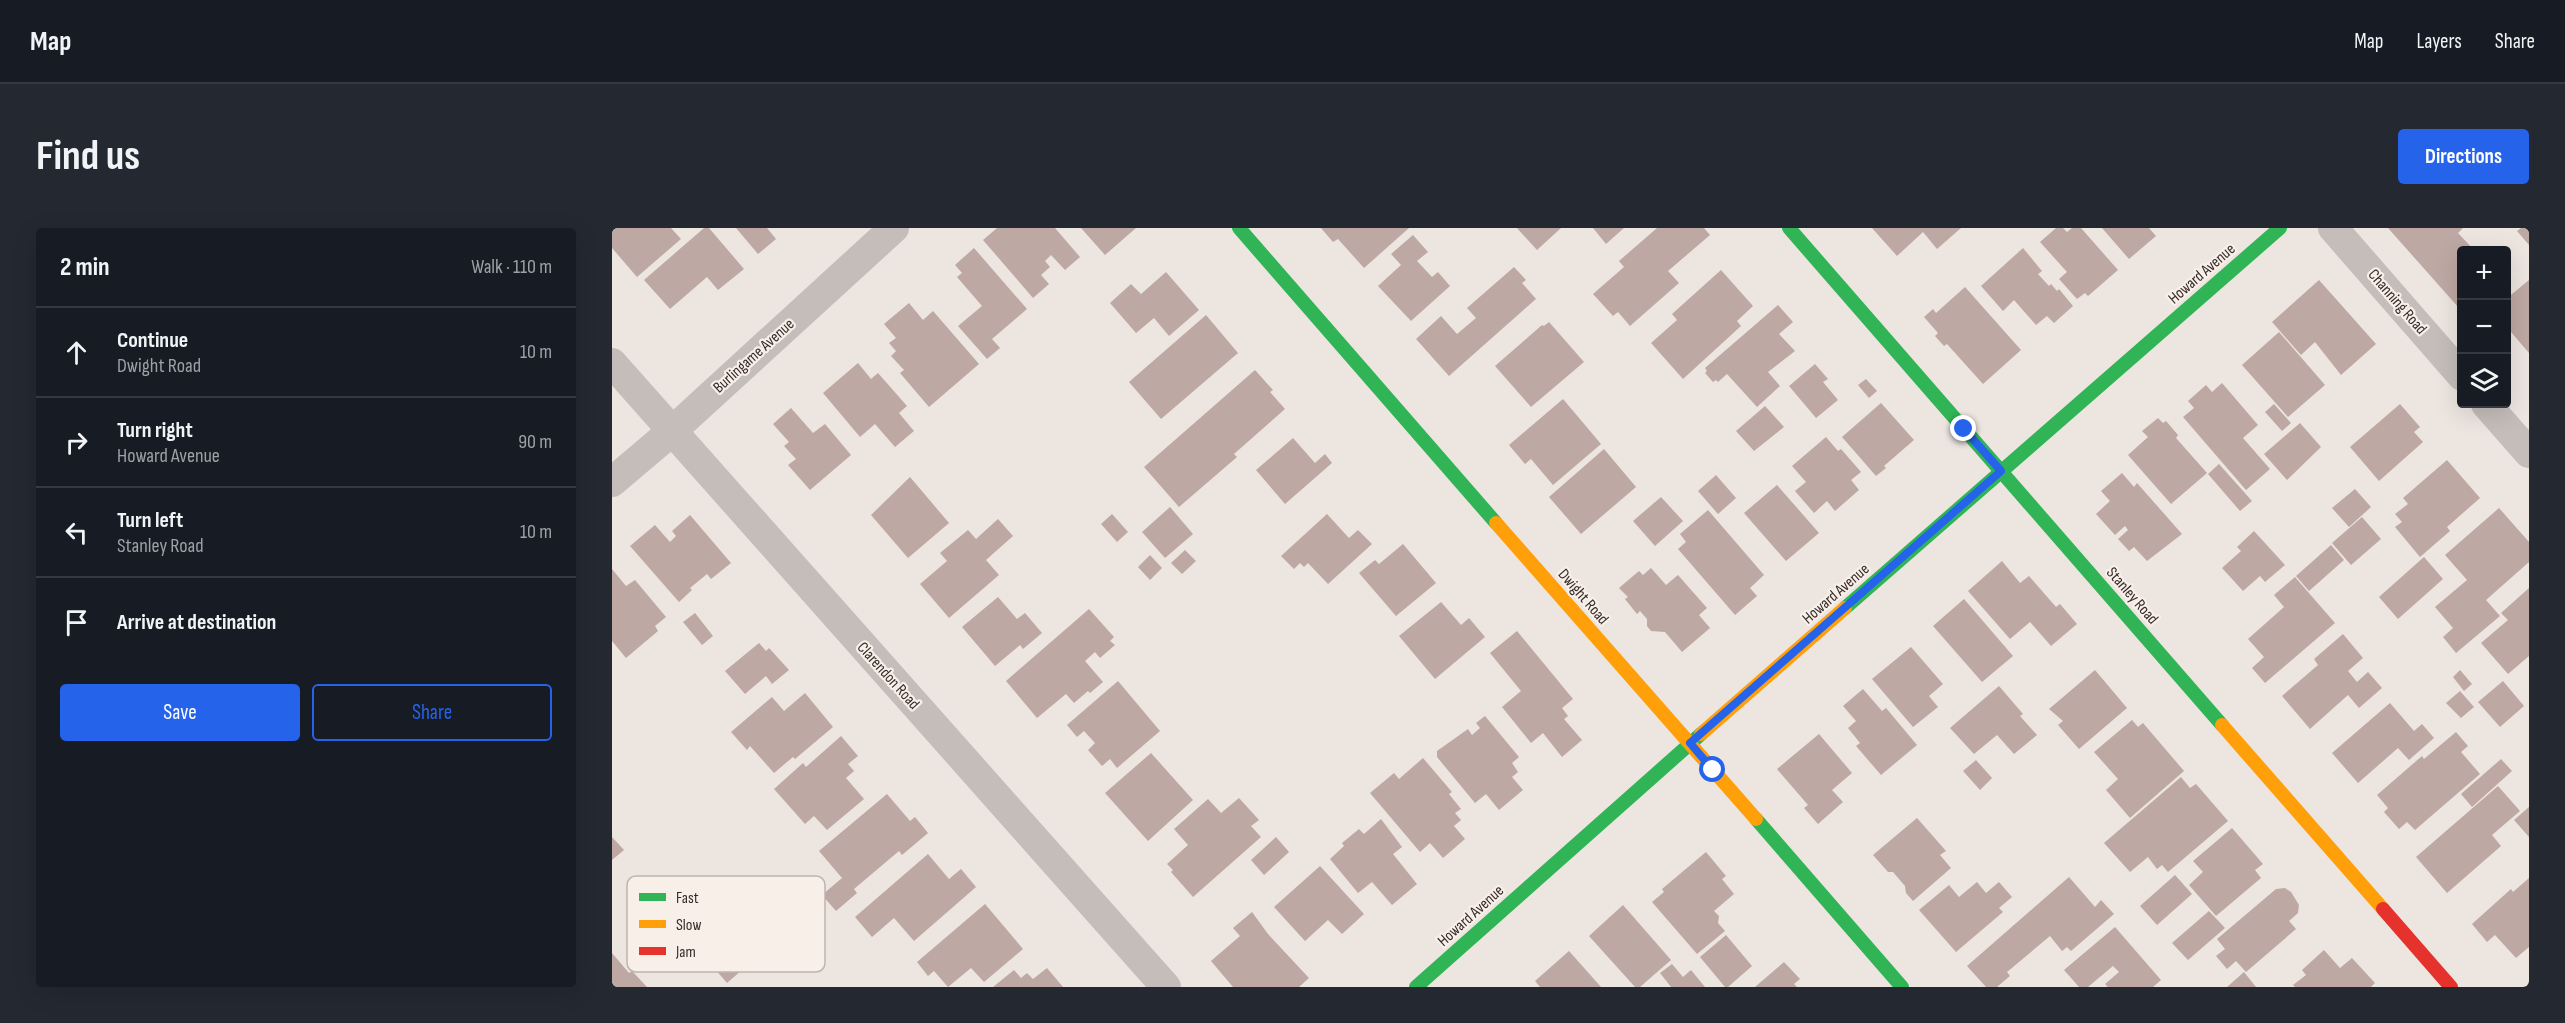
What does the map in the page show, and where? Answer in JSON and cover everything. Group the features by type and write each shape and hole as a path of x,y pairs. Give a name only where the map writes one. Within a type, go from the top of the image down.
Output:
{"street":[{"name":"Burlingame Avenue","path":"612,482 671,432 894,228"},
{"name":"Dwight Road","path":"1239,228 1902,987"},
{"name":"Stanley Road","path":"1789,228 2451,987"},
{"name":"Howard Avenue","path":"1416,987 1690,743 2280,228"},
{"name":"Channing Road","path":"2333,228 2457,370"},
{"name":"Clarendon Road","path":"612,363 1166,987"},
{"path":"2490,408 2529,453"}],"building":[{"path":"612,228 671,228 681,239 637,277 612,248"},
{"path":"704,228 709,228 744,269 718,290 707,277 670,309 644,280"},
{"path":"736,228 767,228 776,239 758,254"},
{"path":"997,228 1055,228 1080,257 1065,270 1051,255 1045,261 1050,267 1041,275 1049,284 1033,298 983,240"},
{"path":"1081,228 1136,228 1105,255"},
{"path":"1321,228 1409,228 1364,268 1338,239 1333,242"},
{"path":"1517,228 1561,228 1537,250"},
{"path":"1593,228 1624,228 1606,244"},
{"path":"1657,228 1704,228 1710,235 1668,271 1679,283 1630,326 1618,312 1613,316 1593,294 1624,267 1619,261"},
{"path":"1872,228 1961,228 1937,249 1923,232 1897,256"},
{"path":"2056,228 2063,228 2067,232 2072,228 2081,228 2118,270 2088,296 2085,293 2077,299 2059,279 2067,272 2040,242"},
{"path":"2102,228 2149,228 2156,236 2129,259"},
{"path":"2388,228 2463,228 2458,233 2470,246 2457,246 2457,306"},
{"path":"2521,228 2529,228 2529,245 2517,231"},
{"path":"1413,235 1428,252 1417,261 1432,277 1438,272 1450,286 1411,321 1378,286 1401,265 1391,254"},
{"path":"974,248 1027,309 992,339 1000,348 987,359 958,326 982,306 957,277 962,273 955,265"},
{"path":"2023,248 2042,271 2038,274 2049,286 2051,284 2057,291 2059,289 2073,306 2054,323 2047,316 2036,325 2014,300 2003,311 1981,286"},
{"path":"1514,267 1526,280 1522,283 1536,299 1449,376 1416,339 1441,316 1457,334 1476,318 1467,308"},
{"path":"1721,270 1753,306 1737,321 1741,326 1683,379 1651,343 1677,320 1672,314"},
{"path":"1166,272 1199,310 1169,336 1154,318 1136,333 1110,303 1131,284 1141,294"},
{"path":"2319,280 2376,344 2341,375 2315,342 2301,355 2272,322"},
{"path":"2529,280 2529,353 2511,332 2511,295"},
{"path":"1965,287 2021,350 1983,384 1947,344 1944,346 1935,336 1938,333 1924,317 1933,309 1936,313"},
{"path":"909,303 923,320 933,311 979,364 929,407 900,373 904,370 891,356 896,351 889,343 896,338 884,324"},
{"path":"1778,305 1793,322 1779,334 1795,351 1768,372 1780,386 1757,407 1727,374 1718,382 1716,380 1713,382 1705,373 1707,371 1705,368"},
{"path":"1206,315 1238,353 1161,419 1129,382"},
{"path":"1549,322 1584,362 1531,407 1495,366 1542,325"},
{"path":"2279,332 2325,385 2288,417 2242,365"},
{"path":"858,363 871,379 878,373 907,406 899,413 914,431 895,447 875,424 860,437 823,393"},
{"path":"1815,364 1828,379 1823,382 1838,400 1816,418 1789,386"},
{"path":"1255,370 1273,390 1270,392 1285,409 1234,454 1237,457 1179,507 1144,467"},
{"path":"1866,379 1877,391 1869,398 1858,385"},
{"path":"2222,383 2258,425 2243,438 2270,469 2246,490 2183,417 2194,408 2188,401 2206,385 2212,392"},
{"path":"1563,399 1601,444 1553,485 1531,459 1525,464 1509,445"},
{"path":"1881,403 1914,440 1876,476 1842,437"},
{"path":"2274,404 2291,423 2282,431 2265,412"},
{"path":"2400,404 2420,427 2414,432 2423,442 2379,481 2350,447"},
{"path":"1765,406 1784,427 1754,451 1736,431"},
{"path":"791,408 813,433 825,424 851,455 810,490 788,465 796,459 784,446 789,442 773,424"},
{"path":"2158,418 2163,423 2166,421 2178,435 2176,438 2207,473 2171,504 2128,455 2148,437 2142,431"},
{"path":"2300,423 2321,447 2287,480 2264,454"},
{"path":"1826,437 1838,451 1841,449 1861,472 1851,480 1859,490 1835,511 1827,501 1814,513 1795,491 1806,482 1792,466"},
{"path":"1293,438 1315,463 1325,454 1332,463 1285,504 1256,470"},
{"path":"1604,449 1636,487 1581,534 1549,497"},
{"path":"2447,460 2480,498 2447,527 2450,531 2420,557 2395,527 2402,522 2395,514 2408,504 2403,498"},
{"path":"2219,464 2252,501 2240,511 2208,474"},
{"path":"2122,473 2134,487 2137,483 2182,534 2147,561 2134,547 2129,551 2118,539 2128,530 2125,526 2115,535 2096,514 2110,501 2101,491"},
{"path":"1716,475 1736,498 1718,514 1698,491"},
{"path":"910,477 949,523 908,558 871,515"},
{"path":"1777,485 1819,533 1786,561 1744,513"},
{"path":"2355,489 2371,507 2349,527 2332,508"},
{"path":"1661,497 1683,521 1655,546 1633,521"},
{"path":"1170,507 1193,534 1165,558 1142,532"},
{"path":"2499,508 2529,542 2529,562 2486,600 2500,616 2456,653 2443,637 2453,628 2435,607 2467,580 2445,555"},
{"path":"1708,510 1764,575 1750,588 1757,596 1735,615 1678,549 1686,542 1680,534"},
{"path":"1112,514 1128,532 1117,542 1101,524"},
{"path":"1327,514 1349,538 1358,530 1372,544 1328,584 1308,563 1304,567 1300,563 1294,569 1281,556"},
{"path":"690,515 731,563 711,579 707,574 690,588 692,590 679,602 630,546 655,525 670,542 676,536 672,531"},
{"path":"2362,517 2381,539 2351,565 2332,543"},
{"path":"998,519 1013,536 986,560 999,575 949,618 920,584 947,561 940,553 968,530 976,539"},
{"path":"2254,531 2285,565 2265,582 2260,576 2243,591 2222,568 2241,551 2237,547"},
{"path":"1403,544 1436,583 1396,616 1359,573 1375,560 1379,564"},
{"path":"2331,545 2344,560 2309,591 2296,576"},
{"path":"1185,550 1196,561 1182,574 1171,563"},
{"path":"1150,555 1162,568 1150,580 1138,567"},
{"path":"2424,557 2443,579 2398,619 2379,597"},
{"path":"2002,561 2020,583 2029,576 2056,607 2060,604 2077,624 2051,646 2030,622 2010,639 1968,591"},
{"path":"1651,568 1666,585 1678,575 1707,608 1699,615 1710,628 1682,652 1665,632 1651,631 1647,626 1647,619 1640,611 1637,614 1625,599 1628,597 1619,588 1639,571 1643,575"},
{"path":"612,569 626,586 635,580 666,617 655,626 658,631 626,658 612,641"},
{"path":"2295,577 2335,623 2265,683 2252,668 2264,657 2248,639 2284,607 2274,595"},
{"path":"2529,588 2529,656 2508,674 2481,643 2508,620 2501,613"},
{"path":"998,597 1017,619 1025,613 1042,633 1023,649 1020,645 995,666 962,627"},
{"path":"1964,599 2013,656 1982,682 1933,626"},
{"path":"1441,602 1461,625 1469,618 1485,637 1435,679 1399,636"},
{"path":"1089,609 1114,637 1110,641 1115,645 1100,658 1095,652 1085,661 1103,682 1074,703 1066,694 1037,718 1006,681"},
{"path":"695,613 713,636 702,645 683,622"},
{"path":"1517,631 1573,699 1562,708 1568,716 1564,719 1582,740 1562,757 1543,733 1531,743 1502,707 1521,691 1490,653"},
{"path":"2343,634 2363,658 2348,671 2357,682 2368,672 2382,688 2359,708 2348,695 2310,729 2282,696 2318,665 2314,659"},
{"path":"759,643 766,651 769,648 789,670 772,684 766,676 745,694 725,671"},
{"path":"1911,647 1943,684 1929,696 1938,707 1913,727 1872,679"},
{"path":"2095,670 2127,708 2079,749 2058,725 2063,721 2049,709"},
{"path":"2460,670 2472,684 2464,691 2453,677"},
{"path":"1118,681 1160,731 1117,768 1110,759 1102,766 1088,750 1095,743 1084,731 1077,737 1067,725"},
{"path":"2503,681 2524,706 2500,727 2478,702"},
{"path":"1999,686 2023,714 2020,716 2037,735 2014,754 1997,735 1974,754 1950,728"},
{"path":"1863,689 1882,711 1886,708 1917,745 1881,775 1856,746 1860,743 1848,728 1856,721 1843,706"},
{"path":"2460,691 2474,707 2461,718 2446,703"},
{"path":"805,693 833,727 795,759 793,757 774,773 750,746 747,750 731,732 772,697 784,711"},
{"path":"2390,703 2414,731 2422,724 2434,738 2409,760 2398,748 2358,783 2332,753"},
{"path":"1485,716 1519,757 1512,763 1518,772 1512,777 1523,790 1499,810 1486,794 1475,803 1437,757 1437,751 1468,729 1472,735 1480,728 1476,723"},
{"path":"2132,720 2138,727 2143,723 2184,771 2130,818 2106,790 2118,779 2094,752"},
{"path":"2456,732 2468,746 2461,752 2480,774 2415,830 2407,822 2399,829 2384,812 2388,808 2377,795 2422,756 2424,759"},
{"path":"1819,734 1852,773 1832,790 1843,802 1818,824 1804,808 1808,805 1777,769"},
{"path":"841,736 858,756 848,764 854,771 846,778 864,799 827,830 814,816 805,824 774,789 803,763 806,767"},
{"path":"1151,753 1193,800 1148,841 1105,793"},
{"path":"1423,758 1452,792 1449,794 1461,809 1455,813 1461,820 1454,826 1465,839 1443,858 1430,843 1420,852 1370,793 1394,773 1399,779"},
{"path":"2501,759 2512,771 2472,807 2461,794"},
{"path":"1976,760 1992,778 1980,790 1963,771"},
{"path":"2181,777 2190,788 2196,784 2228,821 2168,872 2162,865 2157,869 2148,857 2130,872 2104,843"},
{"path":"2498,786 2520,811 2492,835 2501,846 2447,893 2416,857"},
{"path":"887,794 910,821 915,817 928,833 902,855 899,851 854,889 857,893 836,911 825,898 825,892 842,878 819,851"},
{"path":"1239,798 1259,820 1251,826 1261,837 1193,897 1171,872 1173,870 1167,864 1188,845 1174,829 1208,799 1221,813"},
{"path":"2529,807 2529,837 2514,820"},
{"path":"1917,818 1946,851 1940,855 1951,868 1913,901 1906,893 1905,886 1893,872 1888,872 1873,855"},
{"path":"1381,819 1402,847 1393,854 1417,884 1392,905 1372,882 1358,893 1330,859 1344,846 1342,843 1359,829 1364,834"},
{"path":"2232,828 2263,864 2255,870 2261,878 2216,916 2189,885 2203,872 2193,861"},
{"path":"612,837 624,850 612,860"},
{"path":"1276,837 1289,852 1264,875 1251,860"},
{"path":"1706,852 1726,876 1722,879 1734,894 1714,911 1719,916 1718,923 1725,931 1697,954 1652,902 1664,892 1662,889"},
{"path":"928,854 949,879 961,869 976,887 914,941 894,918 872,937 855,917"},
{"path":"1320,866 1364,914 1342,934 1328,920 1305,941 1274,907"},
{"path":"2175,875 2192,894 2157,925 2140,906"},
{"path":"2069,877 2095,907 2101,900 2114,914 2071,951 2067,947 2062,951 2050,936 2007,972 2010,976 1997,987 1986,987 1967,966"},
{"path":"2529,878 2529,947 2516,958 2495,935 2487,942 2472,924 2511,889 2513,892"},
{"path":"1977,882 1986,893 1999,882 2012,897 1999,908 2003,912 1956,952 1919,910 1949,885 1959,897"},
{"path":"2285,888 2291,892 2299,905 2298,913 2289,921 2296,929 2246,972 2236,961 2227,969 2216,956 2225,949 2217,939 2276,889"},
{"path":"985,904 1023,949 984,982 971,968 948,987 934,971 928,976 917,962"},
{"path":"1623,905 1671,960 1640,987 1635,987 1589,936"},
{"path":"2209,911 2225,928 2188,960 2172,943"},
{"path":"1252,912 1268,934 1309,978 1299,987 1233,987 1211,961 1240,936 1233,928"},
{"path":"2115,927 2161,980 2153,987 2108,987 2105,984 2119,972 2113,966 2088,987 2079,987 2064,970"},
{"path":"1726,935 1752,966 1728,987 1725,987 1700,957"},
{"path":"2324,950 2340,968 2352,958 2375,983 2371,987 2295,987 2293,985 2306,975 2302,970"},
{"path":"1569,951 1601,987 1540,987 1535,981"},
{"path":"612,953 627,972 633,972 647,987 612,987"},
{"path":"1784,962 1800,979 1794,984 1797,987 1755,987"},
{"path":"1672,964 1683,977 1691,970 1705,987 1671,987 1660,973"},
{"path":"1047,968 1063,987 993,987 1014,970 1021,978 1027,973 1033,979"},
{"path":"718,972 740,972 727,983"},
{"path":"2244,972 2256,987 2227,987"}],"traffic: fast":[{"path":"1239,228 1496,523"},
{"path":"1789,228 2222,725"},
{"path":"1845,608 2280,228"},
{"path":"1416,987 1701,734"},
{"path":"1756,819 1902,987"}],"traffic: slow":[{"path":"1496,523 1756,819"},
{"path":"1701,734 1845,608"},
{"path":"2222,725 2383,909"}],"traffic: jam":[{"path":"2383,909 2451,987"}],"route":[{"path":"1713,770 1690,743 2001,471 1964,429"}]}
